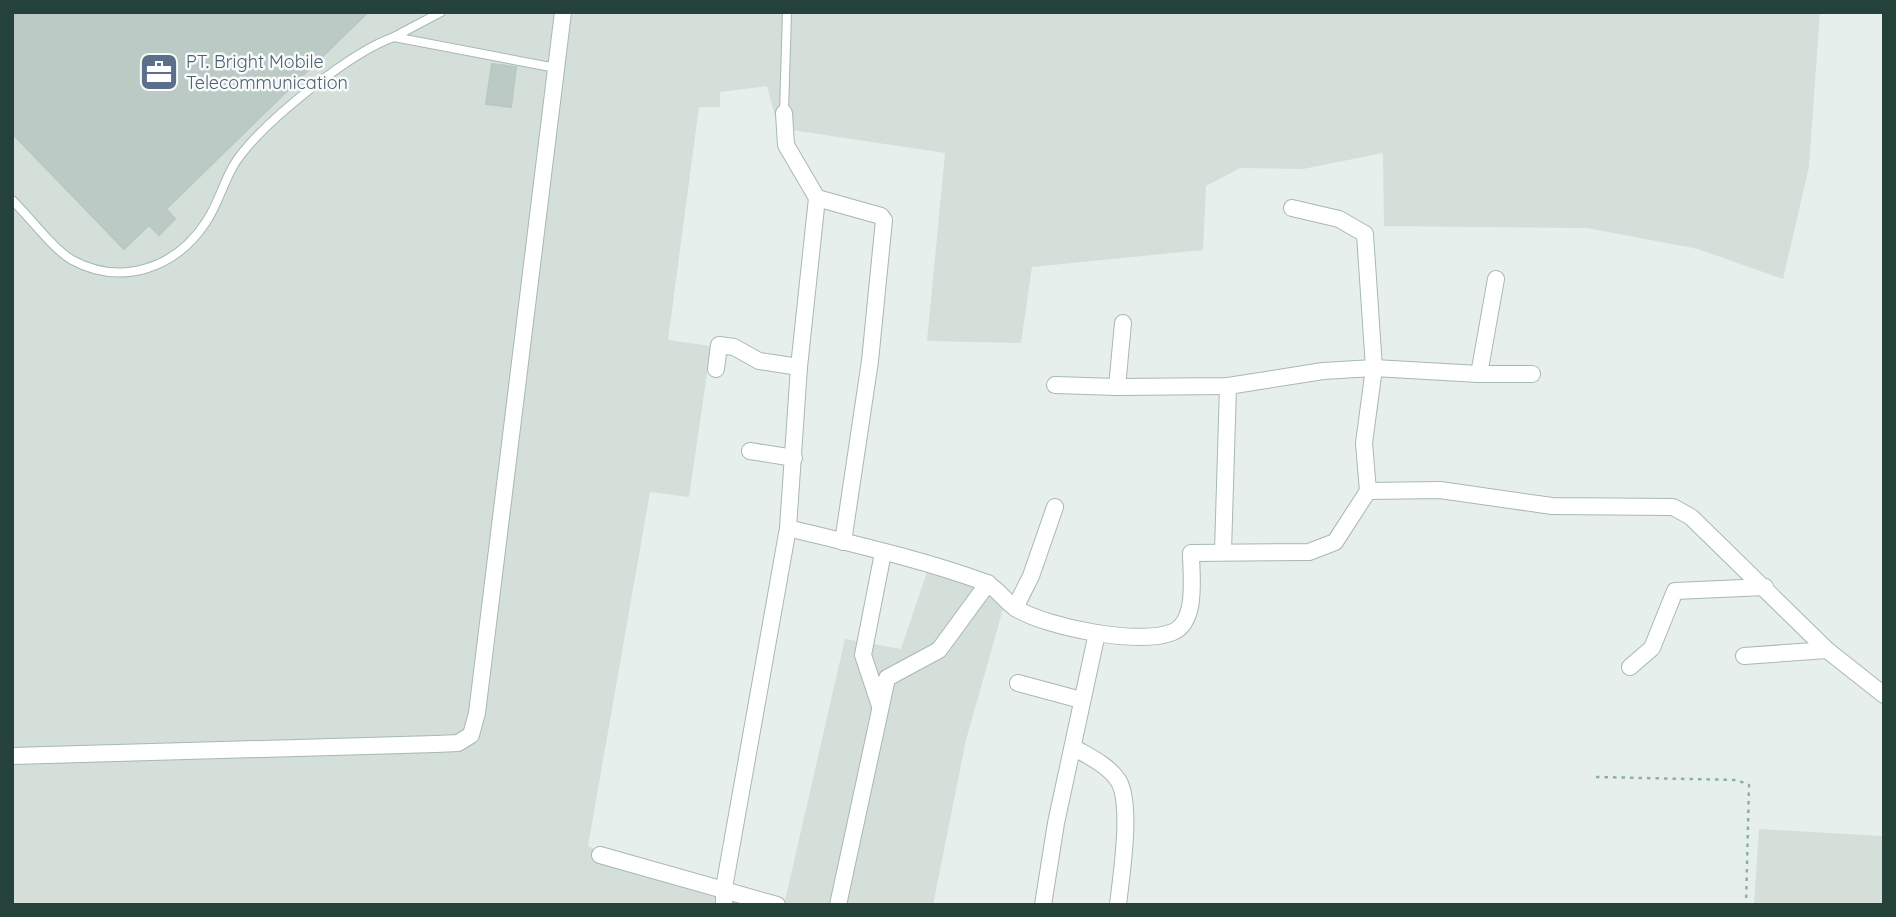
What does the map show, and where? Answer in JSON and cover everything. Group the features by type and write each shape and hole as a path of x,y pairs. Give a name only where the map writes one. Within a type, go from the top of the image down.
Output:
{"street":[{"path":"12,756 458,743 471,735 477,713 563,12"},
{"path":"724,897 788,528 799,367 817,198 786,145 784,113"},
{"path":"817,198 881,216 884,220 871,349 843,542"},
{"path":"788,528 988,583 1015,608 1054,626 1097,633 1143,635 1174,632 1186,620 1191,553 1309,552 1335,542 1367,491 1364,443 1374,368 1365,234 1339,219 1292,208"},
{"path":"1479,374 1496,279"},
{"path":"1116,387 1124,323"},
{"path":"716,369 719,345 734,347 759,361 799,367"},
{"path":"1055,385 1228,386 1323,370 1374,368 1532,374"},
{"path":"1209,552 1228,386"},
{"path":"750,451 794,458"},
{"path":"1367,491 1440,490 1552,506 1672,507 1691,517 1827,650 1884,695"},
{"path":"1015,608 1031,576 1055,507"},
{"path":"880,709 863,655 883,553"},
{"path":"838,905 887,678 939,650 988,583"},
{"path":"1630,667 1652,648 1675,591 1765,587"},
{"path":"1043,905 1056,823 1097,633"},
{"path":"1744,656 1827,650"},
{"path":"1018,683 1081,700"},
{"path":"1073,747 1104,767 1119,781 1126,828 1118,905"},
{"path":"600,855 724,897 777,905"}],"lane":[{"path":"12,200 70,259 99,271 139,272 180,253 207,222 230,170 244,150 277,119 365,51 441,12"},
{"path":"784,113 787,12"},
{"path":"394,37 556,68"}],"path":[{"path":"1596,777 1737,779 1749,785 1746,905"}],"shaded area":[{"path":"12,12 1820,12 1809,167 1783,279 1698,249 1587,228 1384,226 1383,153 1303,169 1240,168 1206,186 1203,250 1032,267 1021,343 927,341 945,153 778,128 767,86 720,92 720,107 699,107 668,340 711,346 689,497 650,492 588,846 605,854 778,905 12,905"},
{"path":"928,569 1007,595 966,740 933,905 784,905 845,639 901,649"},
{"path":"1759,829 1882,836 1884,829 1884,904 1754,905"}],"building":[{"name":"PT. Bright Mobile Telecommunication","path":"12,12 368,12 166,209 175,219 159,235 149,225 124,249 12,133"},
{"path":"492,64 516,67 511,107 486,104"}],"place":[{"name":"PT. Bright Mobile Telecommunication","path":"159,72"}]}
